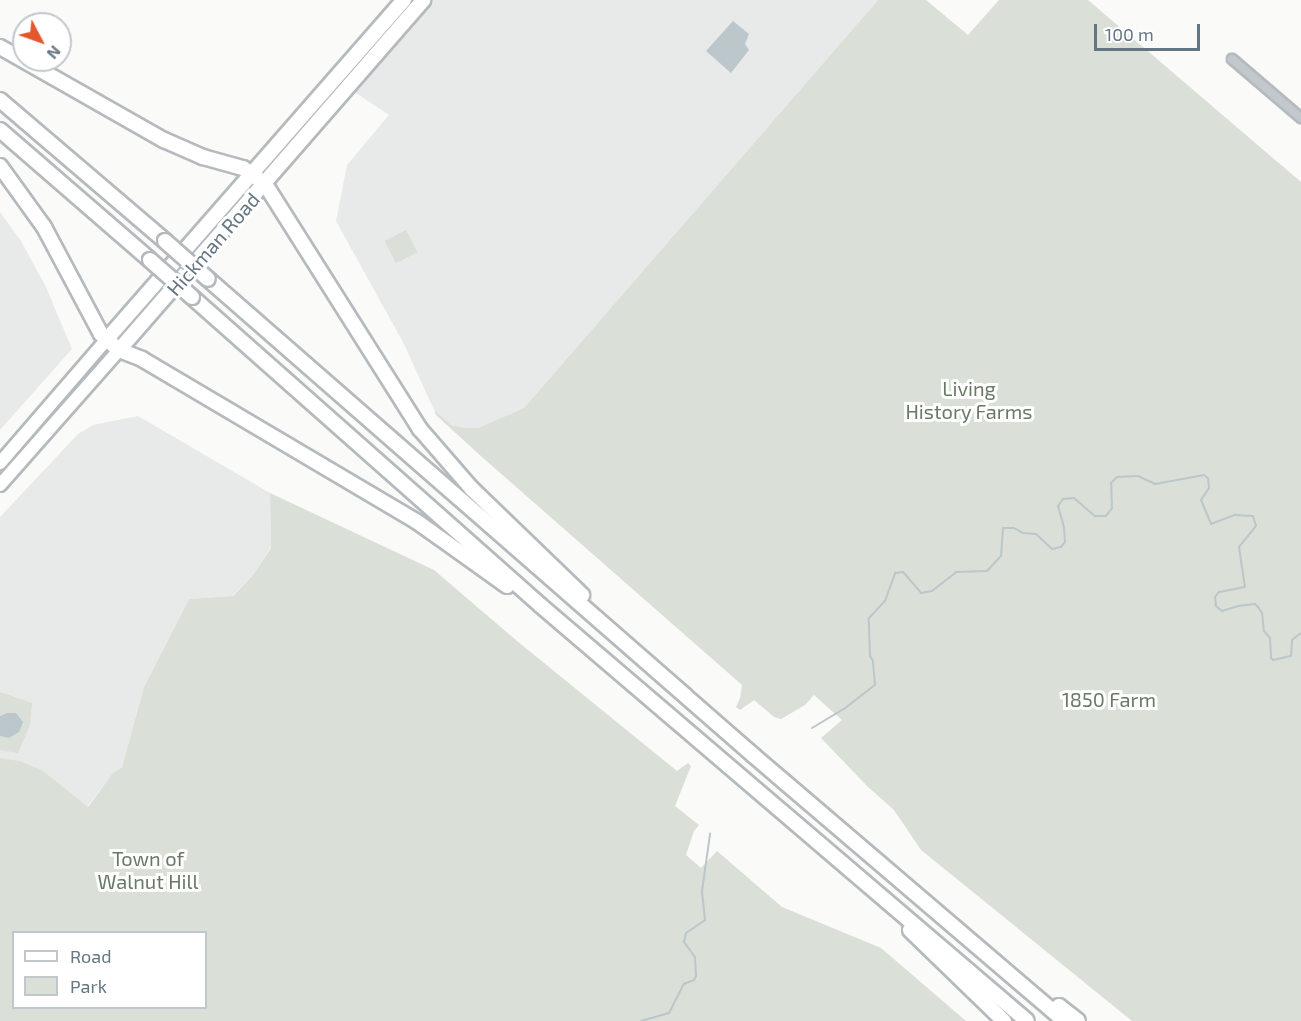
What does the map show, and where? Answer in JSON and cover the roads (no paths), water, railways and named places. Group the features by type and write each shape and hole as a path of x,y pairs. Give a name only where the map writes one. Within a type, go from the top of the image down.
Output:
{"highway":[{"name":"Hickman Road","path":"107,339 404,0"},
{"name":"Hickman Road","path":"119,350 423,0"},
{"path":"0,47 164,140 252,173 265,184 420,429 472,489 571,584 650,666"},
{"path":"0,100 165,241 650,666 1064,1021"},
{"path":"0,130 540,605 1027,1021"},
{"path":"0,166 44,227 107,339 119,350 142,359 416,521 514,592 540,605"},
{"path":"870,887 922,944 1004,1021"},
{"path":"973,942 1078,1021"}],"main road":[{"name":"Hickman Road","path":"0,463 107,339"},
{"name":"Hickman Road","path":"0,485 119,350"}],"street":[{"path":"1232,59 1301,118"}],"waterway":[{"path":"812,728 844,709 875,685 873,661 870,656 869,618 885,601 895,573 903,572 921,593 932,591 956,572 987,571 1001,556 1003,528 1014,528 1023,533 1036,534 1052,549 1061,547 1065,542 1064,527 1058,506 1063,499 1074,498 1095,516 1106,516 1112,508 1111,483 1117,477 1138,476 1155,484 1204,475 1208,478 1209,488 1201,500 1211,524 1235,515 1253,516 1256,526 1239,547 1245,587 1219,592 1215,597 1216,606 1222,611 1255,604 1262,613 1264,631 1270,638 1273,660 1291,656 1292,640 1301,633"},
{"path":"641,1021 669,1013 684,984 694,980 696,976 695,957 684,942 686,933 705,920 702,891 710,834"}],"park label":[{"name":"Living History Farms","path":"969,400"},
{"name":"1850 Farm","path":"1109,699"},
{"name":"Town of Walnut Hill","path":"148,870"}]}
